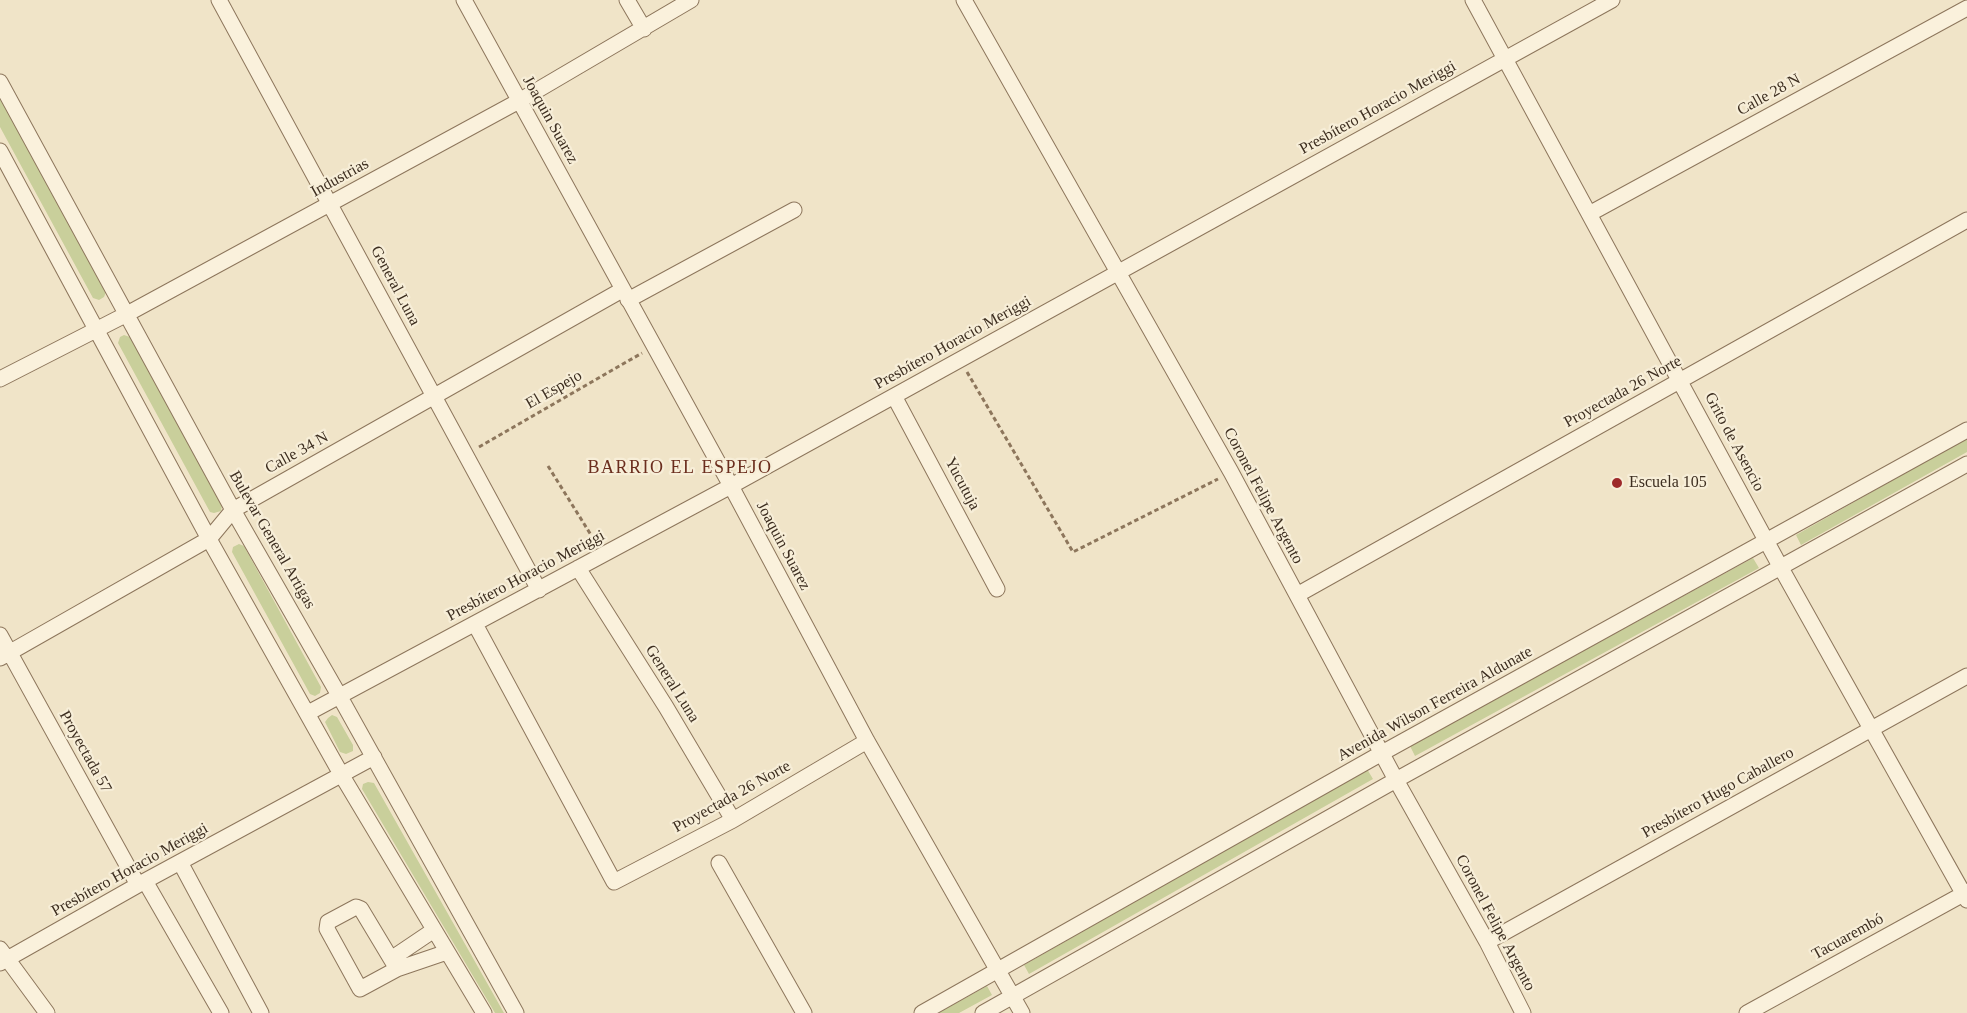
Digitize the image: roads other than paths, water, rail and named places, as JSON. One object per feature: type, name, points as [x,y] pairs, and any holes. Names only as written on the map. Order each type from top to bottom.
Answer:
[{"type":"street","name":"General Luna","points":[[219,0],[539,590]]},
{"type":"street","name":"Joaquin Suarez","points":[[464,0],[731,486],[867,741],[1022,1013]]},
{"type":"street","points":[[627,0],[644,29]]},
{"type":"street","name":"Industrias","points":[[0,379],[127,314],[519,101],[691,0]]},
{"type":"street","name":"Coronel Felipe Argento","points":[[964,0],[1231,472],[1396,780],[1487,942],[1523,1013]]},
{"type":"street","name":"Grito de Asencio","points":[[1473,0],[1781,568],[1966,895]]},
{"type":"street","name":"Presbítero Horacio Meriggi","points":[[308,713],[731,486],[1612,0]]},
{"type":"street","name":"Calle 28 N","points":[[1589,214],[1967,8]]},
{"type":"street","name":"Bulevar General Artigas","points":[[0,82],[233,510],[516,1013]]},
{"type":"street","points":[[0,151],[210,539],[341,774],[484,1013]]},
{"type":"street","name":"Calle 34 N","points":[[5,655],[210,539],[233,510],[434,396],[625,295],[794,210]]},
{"type":"street","name":"Proyectada 26 Norte","points":[[1297,595],[1967,220]]},
{"type":"street","name":"Yucutuja","points":[[894,396],[997,589]]},
{"type":"street","name":"Avenida Wilson Ferreira Aldunate","points":[[922,1013],[1382,753],[1967,430]]},
{"type":"street","points":[[983,1013],[1396,780],[1967,464]]},
{"type":"street","name":"General Luna","points":[[578,568],[666,707],[733,820]]},
{"type":"street","name":"Proyectada 26 Norte","points":[[475,624],[614,882],[733,820],[867,741]]},
{"type":"street","name":"Proyectada 57","points":[[0,635],[5,655],[221,1013]]},
{"type":"street","name":"Presbítero Hugo Caballero","points":[[1487,942],[1967,676]]},
{"type":"street","name":"Presbítero Horacio Meriggi","points":[[2,957],[374,757]]},
{"type":"street","points":[[180,862],[261,1013]]},
{"type":"street","points":[[719,863],[804,1013]]},
{"type":"street","name":"Tacuarembó","points":[[1747,1013],[1966,895]]},
{"type":"street","points":[[394,964],[361,909],[356,906],[328,922],[327,928],[358,988],[362,989],[394,964],[434,930]]},
{"type":"street","points":[[394,964],[447,951]]},
{"type":"street","points":[[2,957],[47,1013]]},
{"type":"place","name":"Escuela 105","points":[[1617,483]]},
{"type":"district","name":"BARRIO EL ESPEJO","points":[[680,468]]}]
